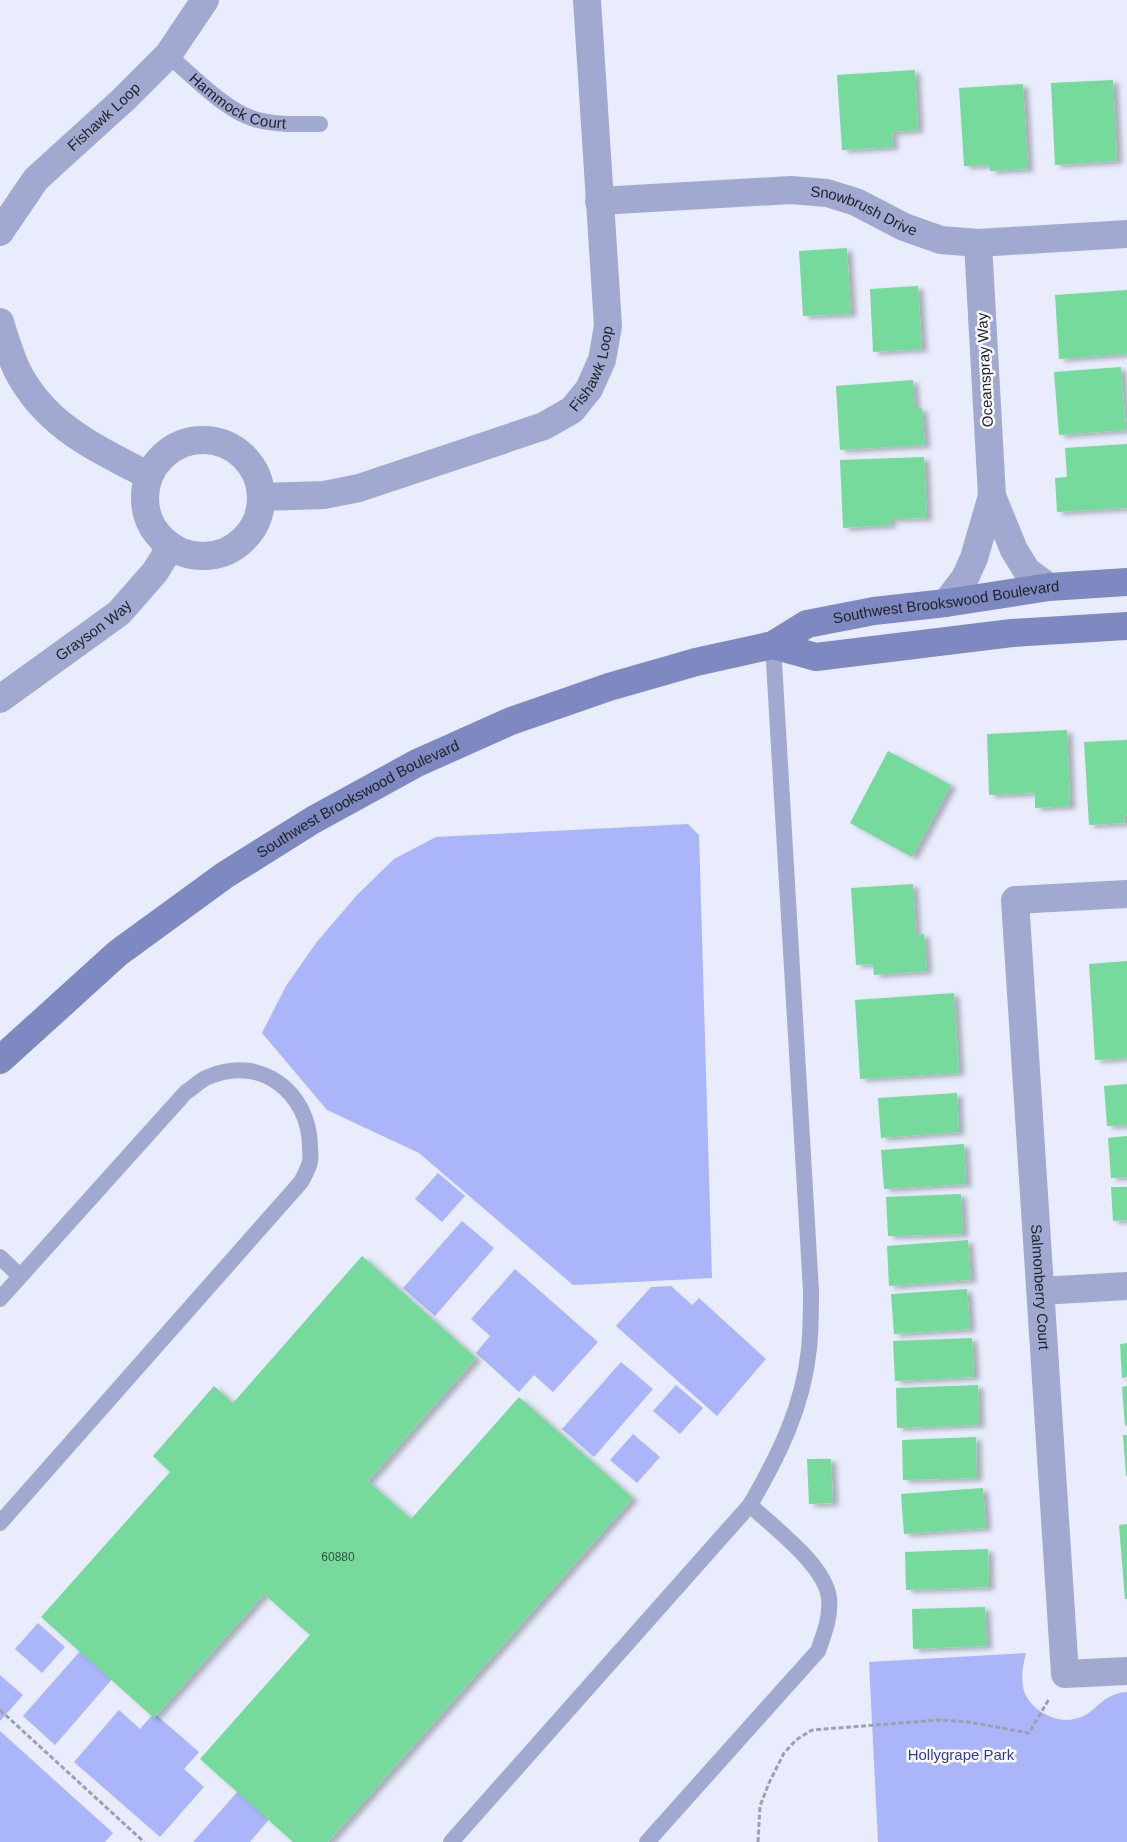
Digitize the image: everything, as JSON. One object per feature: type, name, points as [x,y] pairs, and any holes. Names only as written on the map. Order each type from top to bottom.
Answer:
[{"type":"main road","name":"Southwest Brookswood Boulevard","points":[[0,1060],[118,953],[225,875],[321,815],[417,763],[511,721],[609,687],[670,669],[774,645],[808,624],[874,611],[946,603],[1049,586],[1127,582]]},
{"type":"main road","name":"Southwest Brookswood Boulevard","points":[[774,645],[816,657],[1012,633],[1127,626]]},
{"type":"street","name":"Fishawk Loop","points":[[0,232],[36,179],[124,100],[168,55],[205,0]]},
{"type":"street","name":"Fishawk Loop","points":[[262,497],[324,495],[359,488],[544,426],[572,410],[589,389],[598,367],[608,326],[586,0]]},
{"type":"street","name":"Snowbrush Drive","points":[[599,201],[791,190],[827,193],[856,202],[904,227],[940,240],[978,243],[1127,234]]},
{"type":"street","name":"Oceanspray Way","points":[[946,603],[965,578],[974,558],[992,496],[978,243]]},
{"type":"street","points":[[0,322],[17,370],[42,408],[79,440],[149,476]]},
{"type":"street","points":[[194,440],[214,440],[232,448],[248,460],[258,477],[262,497],[258,516],[249,534],[235,547],[217,554],[198,556],[179,551],[163,540],[152,526],[147,510],[145,493],[149,476],[159,459],[175,447],[194,440]]},
{"type":"street","name":"Oceanspray Way","points":[[992,496],[1018,557],[1027,571],[1049,586]]},
{"type":"street","name":"Grayson Way","points":[[0,699],[119,613],[155,572],[171,546]]},
{"type":"street","name":"Salmonberry Court","points":[[1064,1674],[1015,900],[1127,894]]},
{"type":"street","points":[[1041,1291],[1127,1286]]},
{"type":"street","points":[[1064,1674],[1127,1671]]},
{"type":"lane","name":"Hammock Court","points":[[168,55],[228,105],[256,120],[286,124],[320,124]]},
{"type":"lane","points":[[451,1842],[750,1505],[779,1456],[797,1408],[809,1349],[811,1301],[774,645]]},
{"type":"lane","points":[[0,1299],[186,1092],[208,1077],[230,1072],[258,1072],[286,1086],[303,1108],[310,1133],[310,1161],[301,1182],[0,1523]]},
{"type":"lane","points":[[0,1257],[20,1276]]},
{"type":"lane","points":[[647,1842],[818,1651],[827,1626],[829,1598],[821,1576],[750,1505]]},
{"type":"path","points":[[758,1842],[760,1806],[769,1783],[784,1753],[796,1740],[812,1730],[939,1720],[969,1722],[1029,1733],[1064,1674]]},
{"type":"path","points":[[0,1710],[144,1842]]},
{"type":"green space","points":[[688,824],[699,835],[712,1278],[573,1285],[419,1153],[327,1110],[262,1033],[286,986],[316,943],[357,895],[394,859],[436,837]]},
{"type":"green space","points":[[438,1173],[465,1196],[442,1222],[415,1199]]},
{"type":"green space","points":[[462,1221],[494,1248],[435,1316],[403,1288]]},
{"type":"green space","points":[[515,1269],[598,1342],[553,1392],[534,1375],[519,1392],[476,1353],[490,1336],[471,1319]]},
{"type":"green space","points":[[671,1286],[692,1305],[699,1298],[766,1359],[717,1416],[616,1326],[651,1287]]},
{"type":"green space","points":[[621,1362],[653,1389],[594,1457],[562,1429]]},
{"type":"green space","points":[[676,1385],[703,1408],[680,1434],[653,1411]]},
{"type":"green space","points":[[633,1434],[660,1457],[637,1483],[610,1460]]},
{"type":"green space","points":[[38,1623],[65,1647],[42,1673],[15,1649]]},
{"type":"green space","points":[[82,1649],[114,1677],[55,1745],[23,1716]]},
{"type":"green space","name":"Hollygrape Park","points":[[1026,1653],[1022,1678],[1026,1695],[1036,1708],[1050,1717],[1066,1720],[1082,1717],[1110,1696],[1127,1692],[1127,1842],[878,1842],[869,1662]]},
{"type":"green space","points":[[0,1675],[23,1695],[0,1721]]},
{"type":"green space","points":[[119,1710],[140,1729],[154,1713],[199,1752],[184,1769],[204,1787],[160,1837],[74,1762]]},
{"type":"green space","points":[[0,1731],[113,1833],[105,1842],[0,1842]]},
{"type":"green space","points":[[239,1790],[271,1817],[250,1842],[193,1842]]},
{"type":"building","points":[[915,70],[918,130],[892,132],[893,147],[842,150],[837,75]]},
{"type":"building","points":[[1113,80],[1117,161],[1055,165],[1051,83]]},
{"type":"building","points":[[1023,84],[1028,169],[990,171],[989,165],[964,166],[959,88]]},
{"type":"building","points":[[847,248],[851,314],[803,316],[799,251]]},
{"type":"building","points":[[918,286],[922,349],[873,352],[870,289]]},
{"type":"building","points":[[1127,290],[1127,354],[1059,359],[1055,295]]},
{"type":"building","points":[[1121,367],[1126,430],[1059,435],[1054,372]]},
{"type":"building","points":[[913,380],[915,408],[922,408],[925,445],[840,450],[836,386]]},
{"type":"building","points":[[1127,444],[1127,508],[1057,512],[1055,478],[1067,477],[1065,448]]},
{"type":"building","points":[[924,457],[927,518],[890,519],[891,525],[843,528],[840,460]]},
{"type":"building","points":[[1067,730],[1070,806],[1035,808],[1035,793],[989,795],[987,734]]},
{"type":"building","points":[[1127,740],[1127,815],[1124,816],[1125,823],[1089,825],[1084,742]]},
{"type":"building","points":[[888,751],[951,785],[912,857],[850,823]]},
{"type":"building","points":[[913,884],[916,935],[924,934],[927,971],[874,975],[873,964],[856,965],[851,888]]},
{"type":"building","points":[[1127,961],[1127,1058],[1095,1060],[1089,964]]},
{"type":"building","points":[[954,993],[959,1073],[860,1079],[855,1000]]},
{"type":"building","points":[[1127,1084],[1127,1125],[1107,1126],[1104,1086]]},
{"type":"building","points":[[957,1093],[959,1132],[881,1138],[878,1098]]},
{"type":"building","points":[[1127,1136],[1127,1177],[1111,1178],[1108,1138]]},
{"type":"building","points":[[964,1144],[966,1184],[884,1189],[881,1150]]},
{"type":"building","points":[[1111,1187],[1127,1187],[1127,1220],[1113,1221]]},
{"type":"building","points":[[961,1194],[963,1234],[888,1236],[886,1197]]},
{"type":"building","points":[[968,1240],[971,1280],[889,1286],[887,1246]]},
{"type":"building","points":[[362,1256],[476,1358],[368,1481],[411,1519],[519,1397],[633,1498],[328,1842],[293,1842],[200,1759],[310,1635],[264,1594],[154,1718],[41,1617],[170,1472],[153,1456],[214,1386],[233,1403]]},
{"type":"building","points":[[967,1289],[970,1329],[894,1334],[891,1294]]},
{"type":"building","points":[[972,1338],[974,1377],[895,1381],[893,1341]]},
{"type":"building","points":[[1127,1343],[1127,1377],[1122,1378],[1120,1344]]},
{"type":"building","points":[[978,1385],[979,1425],[897,1428],[896,1388]]},
{"type":"building","points":[[1127,1386],[1127,1425],[1125,1426],[1122,1387]]},
{"type":"building","points":[[1123,1435],[1127,1435],[1127,1476],[1126,1476]]},
{"type":"building","points":[[976,1437],[977,1478],[903,1480],[902,1440]]},
{"type":"building","points":[[807,1459],[831,1459],[833,1503],[809,1504]]},
{"type":"building","points":[[983,1488],[986,1528],[904,1534],[901,1494]]},
{"type":"building","points":[[1127,1524],[1127,1599],[1125,1599],[1119,1525]]},
{"type":"building","points":[[988,1549],[989,1587],[906,1590],[905,1552]]},
{"type":"building","points":[[985,1607],[987,1646],[913,1649],[912,1609]]}]
